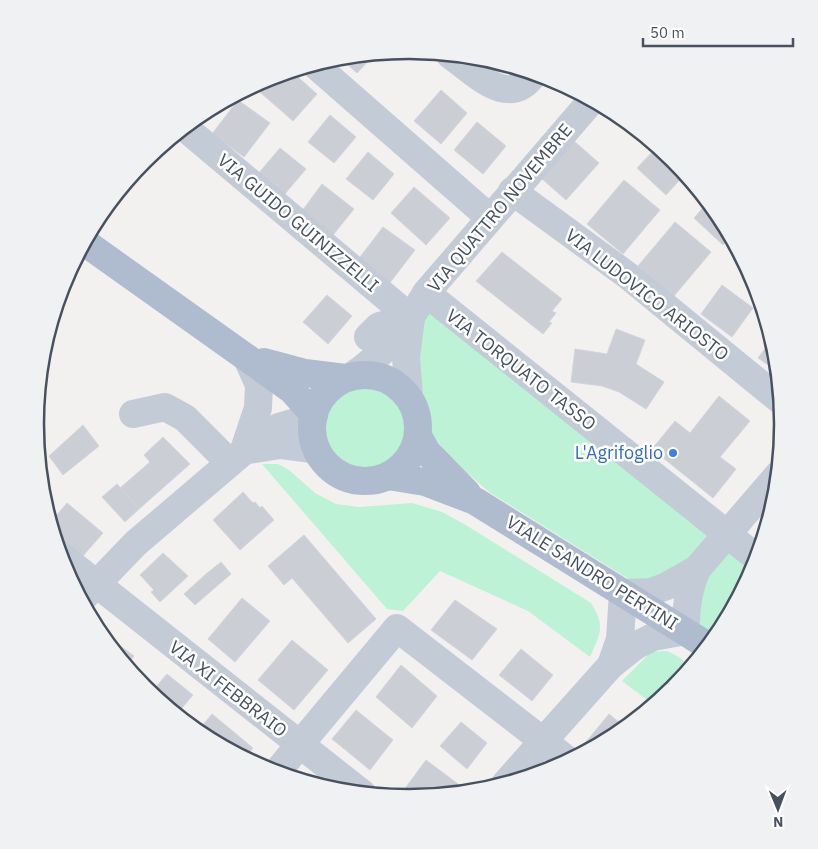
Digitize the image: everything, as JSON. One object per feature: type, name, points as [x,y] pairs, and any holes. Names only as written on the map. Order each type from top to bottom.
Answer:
[{"type":"main road","name":"VIALE SANDRO PERTINI","points":[[90,247],[292,390],[313,416]]},
{"type":"main road","name":"VIALE SANDRO PERTINI","points":[[247,358],[305,372],[349,377],[368,374],[384,378],[398,385],[409,397],[418,415],[418,436],[413,452],[402,466],[388,476],[375,480],[361,481],[347,478],[335,471],[317,450]]},
{"type":"main road","points":[[317,450],[312,434],[313,416],[320,399],[331,387],[349,377]]},
{"type":"main road","name":"VIALE SANDRO PERTINI","points":[[418,436],[427,452],[475,501]]},
{"type":"main road","name":"VIALE SANDRO PERTINI","points":[[388,476],[426,482],[475,501],[702,642]]},
{"type":"street","points":[[462,63],[496,88],[513,90],[527,84],[530,80]]},
{"type":"street","points":[[321,70],[490,218]]},
{"type":"street","name":"VIA QUATTRO NOVEMBRE","points":[[349,377],[386,349],[411,318],[426,293],[587,105]]},
{"type":"street","name":"VIA GUIDO GUINIZZELLI","points":[[190,133],[411,318]]},
{"type":"street","name":"VIA LUDOVICO ARIOSTO","points":[[512,191],[627,275],[772,394]]},
{"type":"street","name":"VIA TORQUATO TASSO","points":[[426,293],[751,552]]},
{"type":"street","points":[[368,337],[379,326],[411,318],[406,357],[409,397]]},
{"type":"street","points":[[237,456],[258,408],[259,385],[247,358]]},
{"type":"street","points":[[133,414],[165,407],[185,418],[237,456],[280,446],[317,450]]},
{"type":"street","points":[[88,592],[136,543],[264,434],[313,416]]},
{"type":"street","points":[[514,774],[611,665],[635,646],[653,637],[686,631],[685,611],[689,588],[697,569],[769,486]]},
{"type":"street","points":[[611,665],[620,639],[623,593],[651,592],[667,586],[697,569]]},
{"type":"street","name":"VIA XI FEBBRAIO","points":[[78,579],[88,592],[300,745],[352,785]]},
{"type":"street","points":[[282,766],[397,628],[562,756]]},
{"type":"green space","points":[[431,307],[716,533],[659,598],[489,492],[447,455],[427,427],[419,376],[420,321]]},
{"type":"green space","points":[[366,385],[383,388],[397,397],[406,411],[409,428],[406,445],[397,459],[383,468],[366,471],[349,468],[335,459],[326,445],[323,428],[326,411],[335,397],[349,388]]},
{"type":"green space","points":[[262,464],[278,464],[289,470],[315,493],[336,504],[359,507],[412,503],[442,512],[464,524],[591,603],[599,618],[600,630],[590,657],[528,611],[440,571],[403,611],[387,609]]},
{"type":"green space","points":[[729,543],[747,561],[737,586],[709,633],[673,607]]},
{"type":"green space","points":[[667,651],[686,663],[648,701],[622,681],[651,652]]},
{"type":"building","points":[[368,61],[357,73],[347,64]]},
{"type":"building","points":[[298,77],[317,94],[293,121],[259,91]]},
{"type":"building","points":[[441,90],[467,113],[441,144],[414,121]]},
{"type":"building","points":[[239,101],[270,123],[244,157],[212,134],[236,103]]},
{"type":"building","points":[[330,115],[356,137],[334,163],[308,142]]},
{"type":"building","points":[[477,122],[506,146],[483,174],[454,150]]},
{"type":"building","points":[[574,141],[599,163],[566,200],[541,178]]},
{"type":"building","points":[[280,148],[306,169],[284,195],[258,174]]},
{"type":"building","points":[[368,152],[394,174],[373,200],[346,179]]},
{"type":"building","points":[[652,152],[680,180],[666,195],[637,168]]},
{"type":"building","points":[[624,180],[660,210],[623,254],[587,224]]},
{"type":"building","points":[[322,184],[354,209],[333,235],[302,211]]},
{"type":"building","points":[[414,187],[450,218],[426,245],[391,213]]},
{"type":"building","points":[[703,208],[725,242],[723,245],[694,218]]},
{"type":"building","points":[[675,222],[711,252],[674,296],[638,266]]},
{"type":"building","points":[[383,227],[415,250],[389,284],[357,261]]},
{"type":"building","points":[[502,252],[562,299],[552,311],[556,313],[549,322],[552,323],[543,334],[476,281]]},
{"type":"building","points":[[722,285],[753,308],[732,337],[701,314]]},
{"type":"building","points":[[327,295],[352,316],[328,344],[303,322]]},
{"type":"building","points":[[616,329],[645,340],[636,364],[664,382],[646,409],[619,392],[602,386],[571,382],[575,349],[607,354]]},
{"type":"building","points":[[766,347],[769,366],[758,358]]},
{"type":"building","points":[[719,396],[750,421],[720,457],[736,469],[713,498],[652,449],[675,421],[690,433]]},
{"type":"building","points":[[83,425],[99,446],[63,475],[49,456]]},
{"type":"building","points":[[163,437],[190,464],[139,509],[120,488],[150,462],[144,455]]},
{"type":"building","points":[[117,484],[139,509],[125,522],[102,497]]},
{"type":"building","points":[[243,492],[253,503],[255,502],[260,508],[262,506],[274,520],[240,550],[213,520]]},
{"type":"building","points":[[67,503],[103,533],[82,557],[62,540],[55,517]]},
{"type":"building","points":[[304,535],[376,619],[348,643],[292,578],[284,585],[268,566]]},
{"type":"building","points":[[163,553],[188,576],[160,602],[151,592],[154,590],[140,575]]},
{"type":"building","points":[[221,562],[231,574],[217,586],[206,574]]},
{"type":"building","points":[[206,574],[217,586],[195,605],[184,594]]},
{"type":"building","points":[[242,598],[270,621],[235,662],[208,639]]},
{"type":"building","points":[[455,600],[497,629],[472,660],[431,630]]},
{"type":"building","points":[[292,640],[328,670],[294,710],[258,680]]},
{"type":"building","points":[[116,643],[134,656],[130,661]]},
{"type":"building","points":[[521,649],[553,675],[532,701],[499,675]]},
{"type":"building","points":[[401,665],[437,696],[412,728],[376,697]]},
{"type":"building","points":[[167,674],[193,695],[181,709],[156,687]]},
{"type":"building","points":[[356,710],[393,740],[370,770],[332,739]]},
{"type":"building","points":[[212,714],[253,748],[249,753],[202,725]]},
{"type":"building","points":[[609,714],[619,723],[592,741],[588,743],[586,742]]},
{"type":"building","points":[[461,722],[487,743],[467,769],[440,746]]},
{"type":"building","points":[[426,760],[458,784],[456,787],[404,790]]},
{"type":"place","name":"L'Agrifoglio","points":[[673,453]]}]
